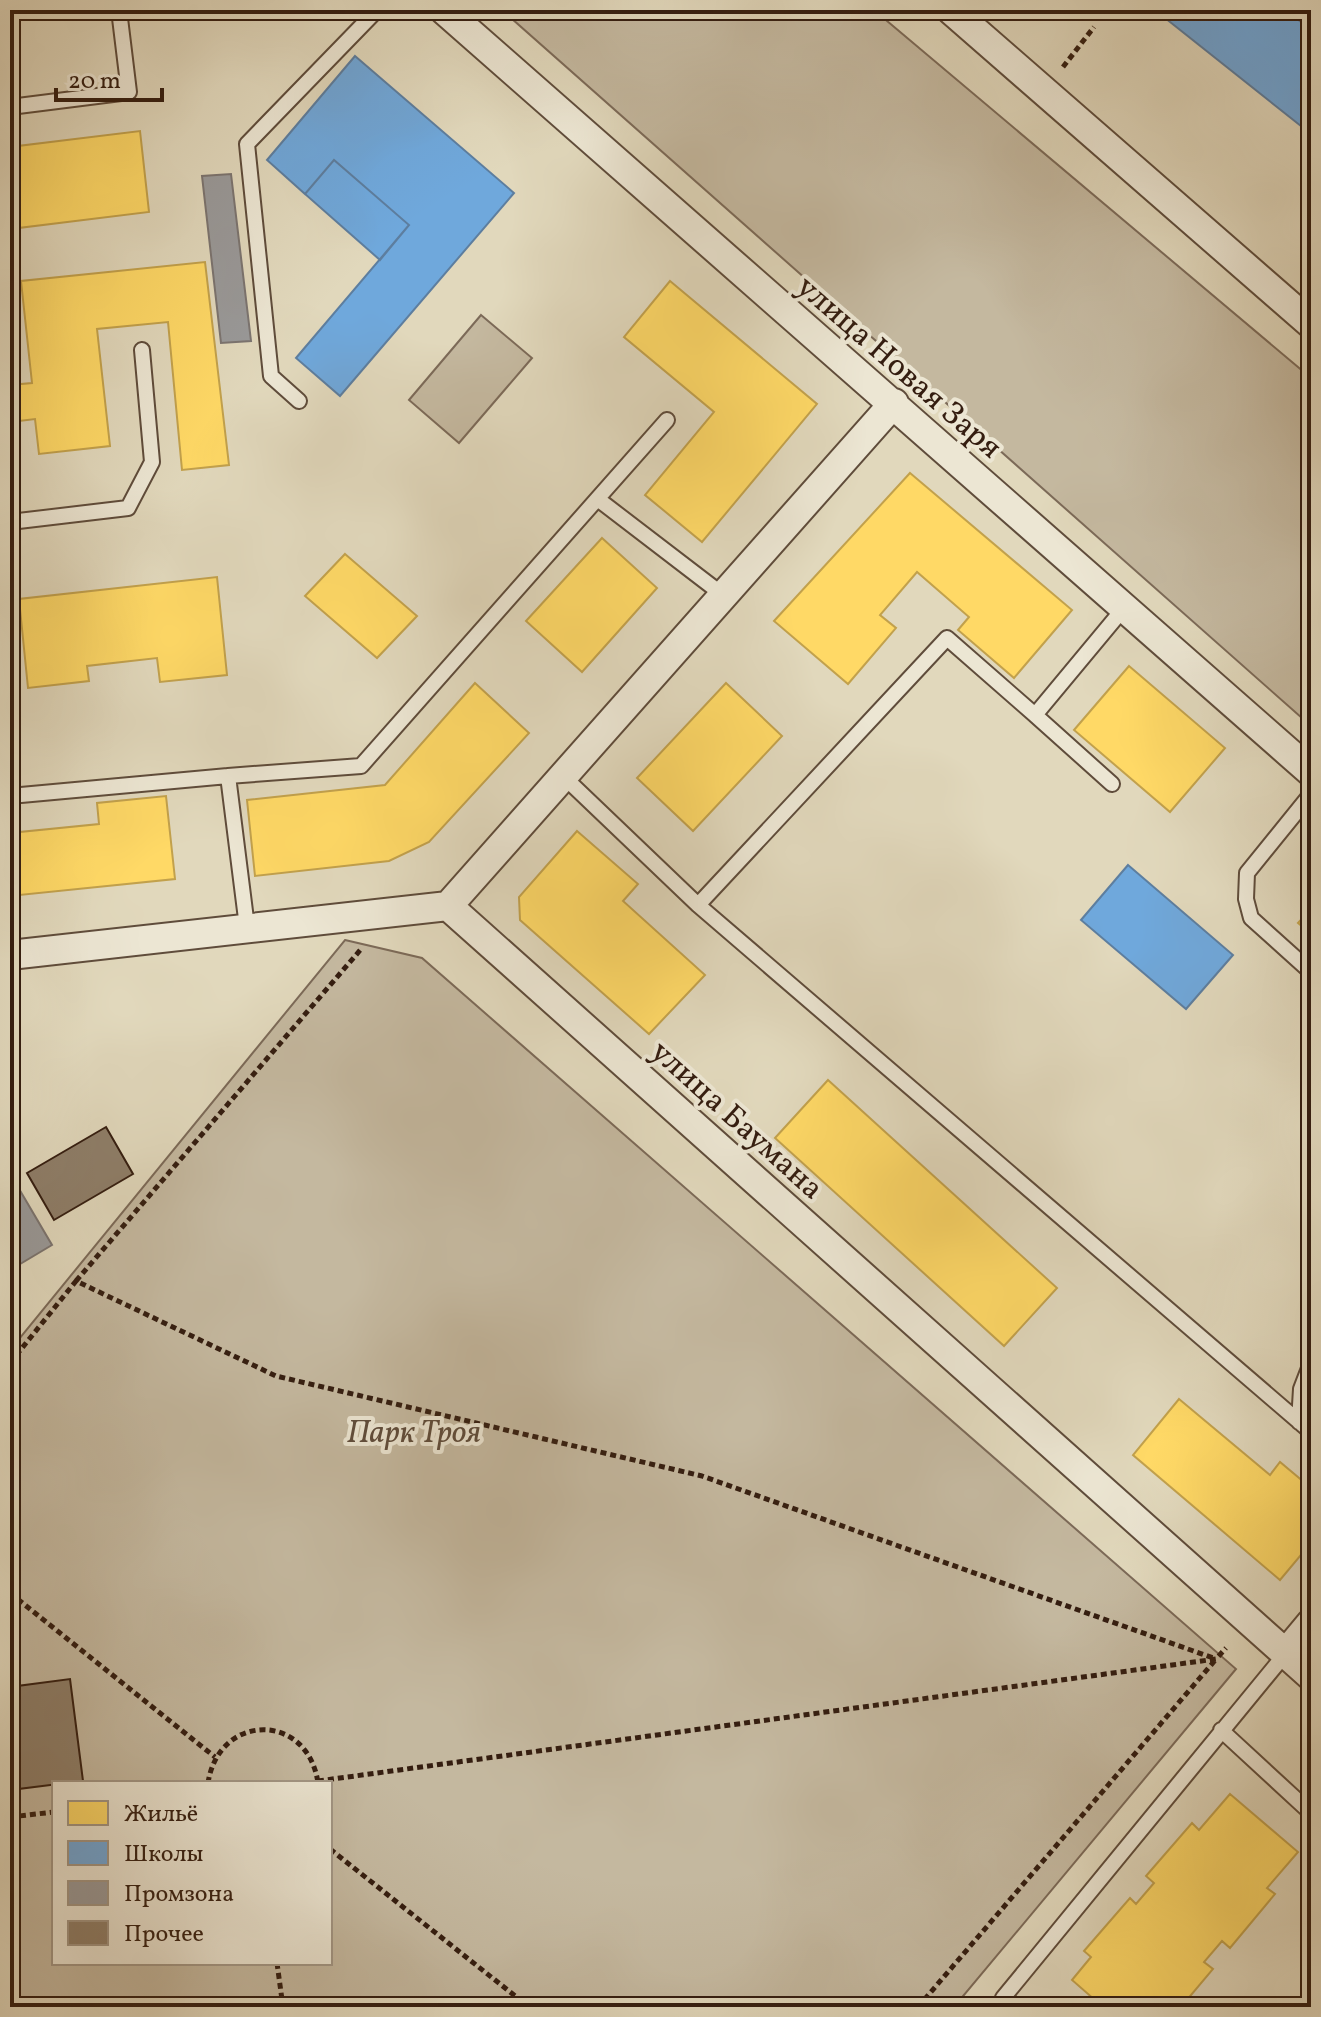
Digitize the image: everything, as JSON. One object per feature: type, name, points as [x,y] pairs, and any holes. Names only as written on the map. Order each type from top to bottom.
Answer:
[{"type":"street","name":"улица Новая Заря","points":[[444,10],[1311,772]]},
{"type":"street","points":[[951,10],[1311,324]]},
{"type":"street","points":[[10,955],[448,906],[894,403]]},
{"type":"street","name":"улица Баумана","points":[[448,906],[1311,1676]]},
{"type":"street","points":[[1286,1653],[1311,1623]]},
{"type":"lane","points":[[10,107],[129,92],[119,10]]},
{"type":"lane","points":[[299,401],[271,376],[247,144],[377,10]]},
{"type":"lane","points":[[10,522],[128,508],[152,462],[142,350]]},
{"type":"lane","points":[[10,796],[361,766],[667,420]]},
{"type":"lane","points":[[599,500],[723,595]]},
{"type":"lane","points":[[1035,715],[1124,608]]},
{"type":"lane","points":[[698,905],[947,638],[1112,784]]},
{"type":"lane","points":[[228,776],[247,927]]},
{"type":"lane","points":[[563,776],[698,905],[1311,1432]]},
{"type":"lane","points":[[1311,794],[1247,873],[1246,899],[1251,918],[1311,972]]},
{"type":"lane","points":[[1299,1422],[1301,1389],[1311,1363]]},
{"type":"lane","points":[[1003,1998],[1286,1653]]},
{"type":"lane","points":[[1221,1730],[1311,1813]]},
{"type":"path","points":[[10,1363],[76,1281],[369,939]]},
{"type":"path","points":[[76,1281],[276,1376],[702,1476],[1216,1659]]},
{"type":"path","points":[[10,1593],[215,1757]]},
{"type":"path","points":[[918,2007],[1226,1648]]},
{"type":"path","points":[[325,1781],[1216,1659]]},
{"type":"path","points":[[209,1781],[215,1757],[226,1743],[258,1729],[292,1737],[306,1749],[318,1781]]},
{"type":"path","points":[[10,1817],[52,1812]]},
{"type":"path","points":[[332,1851],[529,2007]]},
{"type":"path","points":[[277,1965],[283,2007]]},
{"type":"green space","points":[[502,10],[874,10],[1311,378],[1311,726]]},
{"type":"green space","points":[[481,315],[532,358],[459,443],[409,400]]},
{"type":"green space","name":"Парк Троя","points":[[345,940],[422,958],[1236,1669],[954,2007],[10,2007],[10,1350]]},
{"type":"building: Жильё","points":[[140,131],[149,212],[10,229],[10,147]]},
{"type":"building: Жильё","points":[[205,262],[229,465],[182,470],[168,322],[97,329],[110,446],[39,454],[35,419],[10,422],[10,385],[32,383],[21,281]]},
{"type":"building: Жильё","points":[[670,281],[817,404],[702,542],[645,495],[714,412],[624,337]]},
{"type":"building: Жильё","points":[[910,473],[1072,610],[1014,678],[958,630],[969,617],[917,572],[880,615],[896,628],[848,684],[774,621]]},
{"type":"building: Жильё","points":[[602,538],[657,588],[582,672],[526,621]]},
{"type":"building: Жильё","points":[[345,554],[417,616],[377,658],[305,596]]},
{"type":"building: Жильё","points":[[217,577],[227,675],[160,682],[157,658],[87,666],[89,681],[28,688],[19,599]]},
{"type":"building: Жильё","points":[[1129,666],[1225,748],[1170,812],[1074,730]]},
{"type":"building: Жильё","points":[[475,683],[529,733],[429,842],[389,861],[255,876],[247,800],[385,785]]},
{"type":"building: Жильё","points":[[726,683],[782,736],[693,831],[637,778]]},
{"type":"building: Жильё","points":[[166,796],[175,879],[10,896],[10,833],[99,824],[97,803]]},
{"type":"building: Жильё","points":[[577,831],[638,884],[623,901],[705,975],[649,1034],[520,920],[519,897]]},
{"type":"building: Жильё","points":[[1311,909],[1311,934],[1298,923]]},
{"type":"building: Жильё","points":[[828,1080],[1057,1288],[1004,1346],[775,1138]]},
{"type":"building: Жильё","points":[[1179,1399],[1270,1475],[1280,1462],[1311,1488],[1311,1543],[1280,1580],[1133,1455]]},
{"type":"building: Жильё","points":[[1230,1794],[1298,1852],[1267,1888],[1275,1894],[1230,1948],[1222,1941],[1204,1962],[1213,1969],[1181,2007],[1103,2007],[1072,1980],[1091,1957],[1084,1951],[1130,1898],[1136,1904],[1154,1883],[1146,1876],[1192,1823],[1199,1830]]},
{"type":"building: Школы","points":[[1155,10],[1286,10],[1311,30],[1311,134]]},
{"type":"building: Школы","points":[[355,56],[514,193],[340,396],[296,358],[409,225],[334,160],[305,194],[267,160]]},
{"type":"building: Школы","points":[[334,160],[409,225],[380,260],[305,194]]},
{"type":"building: Школы","points":[[1128,865],[1233,955],[1186,1009],[1081,920]]},
{"type":"building: Промзона","points":[[231,174],[251,341],[221,343],[202,176]]},
{"type":"building: Промзона","points":[[15,1182],[52,1245],[10,1270],[10,1185]]},
{"type":"building: Прочее","points":[[106,1127],[133,1174],[54,1220],[27,1173]]},
{"type":"building: Прочее","points":[[70,1679],[83,1781],[52,1781],[52,1785],[10,1790],[10,1687]]}]
